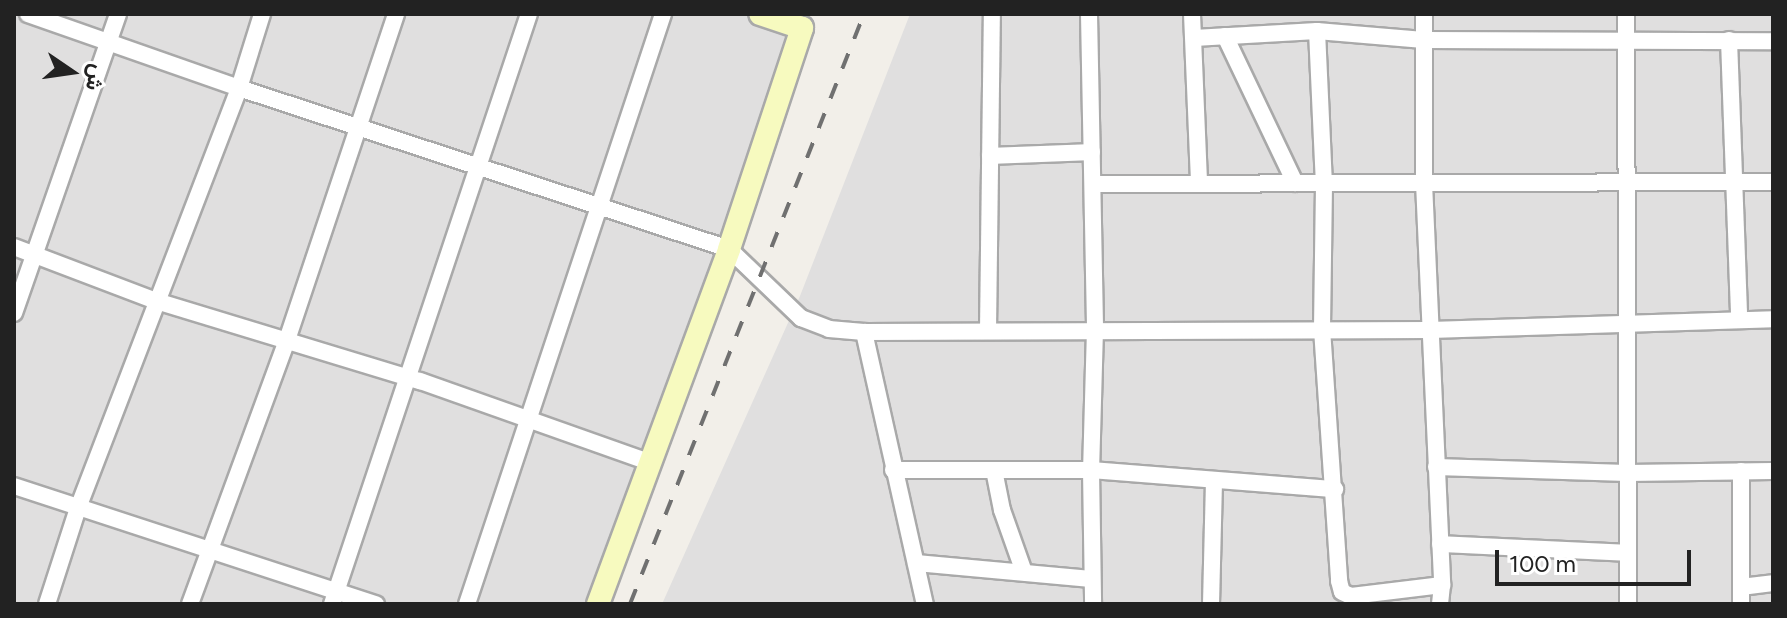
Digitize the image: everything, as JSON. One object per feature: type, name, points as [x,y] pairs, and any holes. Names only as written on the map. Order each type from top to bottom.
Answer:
[{"type":"main road","points":[[598,604],[729,249],[804,21],[760,14]]},
{"type":"street","points":[[28,14],[239,88],[600,204],[729,249],[801,318],[829,329],[864,332],[1430,330],[1773,319]]},
{"type":"street","points":[[14,313],[118,14]]},
{"type":"street","points":[[47,604],[78,508],[239,88],[262,14]]},
{"type":"street","points":[[190,604],[286,343],[361,127],[396,14]]},
{"type":"street","points":[[334,597],[529,14]]},
{"type":"street","points":[[467,604],[663,14]]},
{"type":"street","points":[[988,331],[992,14]]},
{"type":"street","points":[[1089,14],[1095,329],[1091,470],[1093,604]]},
{"type":"street","points":[[1192,14],[1199,184]]},
{"type":"street","points":[[1424,14],[1424,183],[1442,585],[1440,604]]},
{"type":"street","points":[[1626,14],[1628,604]]},
{"type":"street","points":[[1194,38],[1317,31],[1424,40],[1773,41]]},
{"type":"street","points":[[1317,31],[1324,185],[1322,329],[1342,592],[1364,595],[1442,585]]},
{"type":"street","points":[[1225,36],[1295,183]]},
{"type":"street","points":[[1729,40],[1739,319]]},
{"type":"street","points":[[990,156],[1092,152]]},
{"type":"street","points":[[1094,184],[1324,185],[1627,180],[1773,182]]},
{"type":"street","points":[[14,247],[156,301],[408,378],[649,462]]},
{"type":"street","points":[[864,332],[925,604]]},
{"type":"street","points":[[1436,467],[1627,473],[1773,471]]},
{"type":"street","points":[[893,470],[1091,470],[1335,489]]},
{"type":"street","points":[[994,470],[1002,510],[1024,572]]},
{"type":"street","points":[[1741,471],[1741,604]]},
{"type":"street","points":[[1211,604],[1214,480]]},
{"type":"street","points":[[14,486],[209,548],[334,597],[376,604]]},
{"type":"street","points":[[1440,544],[1628,553]]},
{"type":"street","points":[[916,563],[1091,579]]},
{"type":"street","points":[[1741,587],[1773,583]]},
{"type":"shaded area","points":[[14,14],[806,14],[591,604],[14,604]]},
{"type":"shaded area","points":[[910,14],[1773,14],[1773,604],[662,604],[800,296]]},
{"type":"railway","points":[[630,604],[864,14]]}]
